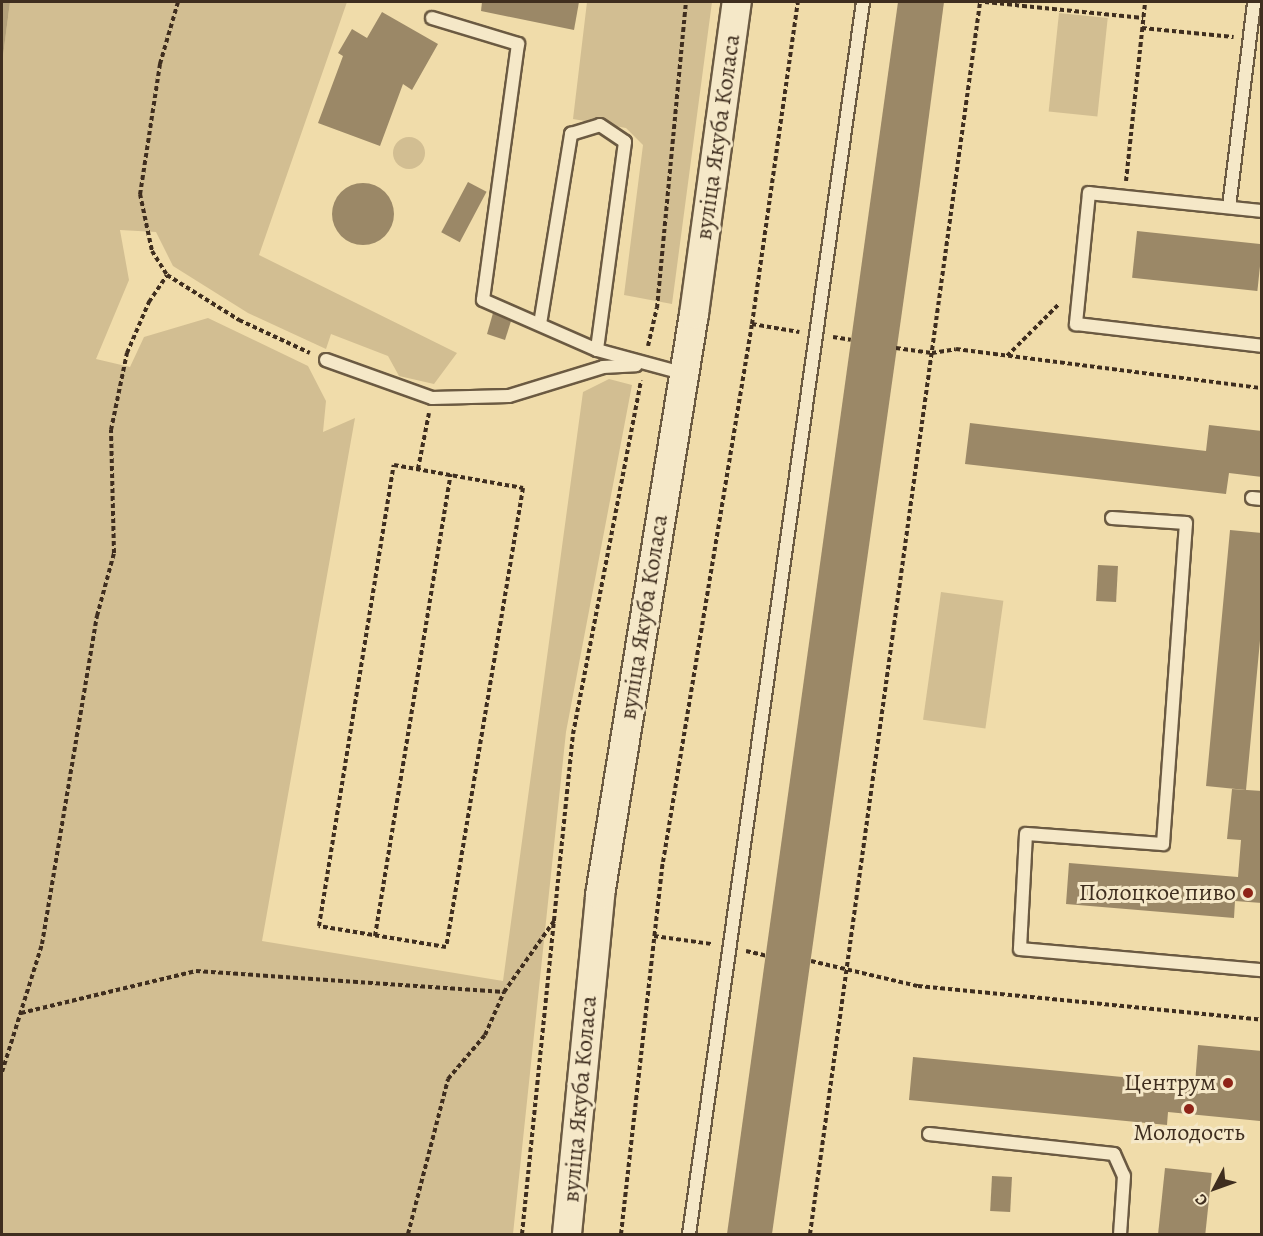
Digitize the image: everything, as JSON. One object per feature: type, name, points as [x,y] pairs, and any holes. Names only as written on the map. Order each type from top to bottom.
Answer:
[{"type":"street","name":"вуліца Якуба Коласа","points":[[567,1234],[600,895],[682,373],[737,2]]},
{"type":"lane","points":[[689,1234],[819,335],[863,2]]},
{"type":"lane","points":[[1229,207],[1254,2]]},
{"type":"lane","points":[[432,18],[518,44],[483,300],[597,350],[643,365],[682,373]]},
{"type":"lane","points":[[540,324],[571,134],[600,125],[625,142],[597,350]]},
{"type":"lane","points":[[1262,211],[1089,193],[1076,324],[1262,346]]},
{"type":"lane","points":[[326,360],[432,398],[509,396],[603,367],[643,365]]},
{"type":"lane","points":[[1112,518],[1186,524],[1163,844],[1026,834],[1020,949],[1262,970]]},
{"type":"lane","points":[[928,1134],[1114,1154],[1124,1176],[1120,1234]]},
{"type":"path","points":[[178,2],[160,64],[140,194],[152,251],[167,275],[239,320],[326,360]]},
{"type":"path","points":[[522,1234],[573,734],[643,365],[657,308],[686,2]]},
{"type":"path","points":[[621,1234],[654,936],[752,324],[798,2]]},
{"type":"path","points":[[810,1234],[983,2],[1143,18]]},
{"type":"path","points":[[1125,196],[1145,2]]},
{"type":"path","points":[[1142,28],[1249,39]]},
{"type":"path","points":[[2,1072],[42,944],[97,616],[114,552],[114,419],[127,353],[149,302],[167,275]]},
{"type":"path","points":[[1006,357],[1080,283]]},
{"type":"path","points":[[752,324],[819,335]]},
{"type":"path","points":[[896,348],[932,353],[956,349],[1262,388]]},
{"type":"path","points":[[418,469],[432,398]]},
{"type":"path","points":[[394,465],[451,474],[523,488],[446,947],[319,926],[394,465]]},
{"type":"path","points":[[375,936],[451,474]]},
{"type":"path","points":[[408,1234],[448,1079],[485,1035],[504,992],[554,920]]},
{"type":"path","points":[[654,936],[720,945]]},
{"type":"path","points":[[811,961],[918,986],[1262,1020]]},
{"type":"path","points":[[21,1013],[196,971],[504,992]]},
{"type":"shaded area","points":[[2,2],[10,2],[2,64]]},
{"type":"shaded area","points":[[10,2],[347,2],[259,255],[457,353],[434,384],[399,376],[388,356],[331,334],[326,349],[248,313],[173,266],[156,232],[120,230],[129,280],[96,359],[130,367],[144,337],[208,318],[308,366],[326,401],[323,432],[355,418],[262,941],[503,981],[583,392],[609,379],[632,385],[566,732],[513,1234],[2,1234],[2,64]]},
{"type":"shaded area","points":[[587,2],[712,2],[672,304],[624,295],[643,145],[626,128],[573,119]]},
{"type":"shaded area","points":[[1059,13],[1108,18],[1097,117],[1049,111]]},
{"type":"shaded area","points":[[409,137],[420,142],[425,153],[420,164],[409,169],[398,164],[393,153],[398,142]]},
{"type":"shaded area","points":[[941,592],[1003,601],[985,729],[923,720]]},
{"type":"building","points":[[482,2],[579,2],[574,30],[481,11]]},
{"type":"building","points":[[898,2],[944,2],[919,191],[772,1234],[727,1234]]},
{"type":"building","points":[[382,12],[438,44],[412,90],[403,84],[380,146],[318,123],[343,56],[338,53],[352,29],[367,38]]},
{"type":"building","points":[[468,182],[487,192],[460,242],[441,232]]},
{"type":"building","points":[[357,183],[369,183],[385,192],[392,202],[394,214],[392,226],[385,236],[369,245],[357,245],[346,240],[337,231],[332,220],[332,208],[337,197],[346,188]]},
{"type":"building","points":[[1137,231],[1262,244],[1257,291],[1132,278]]},
{"type":"building","points":[[493,313],[511,321],[505,340],[487,334]]},
{"type":"building","points":[[970,423],[1206,451],[1209,425],[1262,431],[1262,477],[1229,473],[1226,494],[965,464]]},
{"type":"building","points":[[1230,530],[1262,533],[1262,619],[1246,790],[1206,786]]},
{"type":"building","points":[[1098,565],[1118,566],[1116,602],[1096,601]]},
{"type":"building","points":[[1232,789],[1262,791],[1262,903],[1235,901],[1234,918],[1066,904],[1069,863],[1238,877],[1241,840],[1227,839]]},
{"type":"building","points":[[1198,1045],[1262,1051],[1260,1121],[1168,1112],[1167,1125],[909,1100],[913,1057],[1195,1084]]},
{"type":"building","points":[[1165,1168],[1212,1173],[1205,1234],[1158,1234]]},
{"type":"building","points":[[992,1176],[1012,1177],[1010,1212],[990,1211]]},
{"type":"place","name":"Полоцкое пиво","points":[[1248,893]]},
{"type":"place","name":"Центрум","points":[[1228,1083]]},
{"type":"place","name":"Молодость","points":[[1189,1109]]}]
